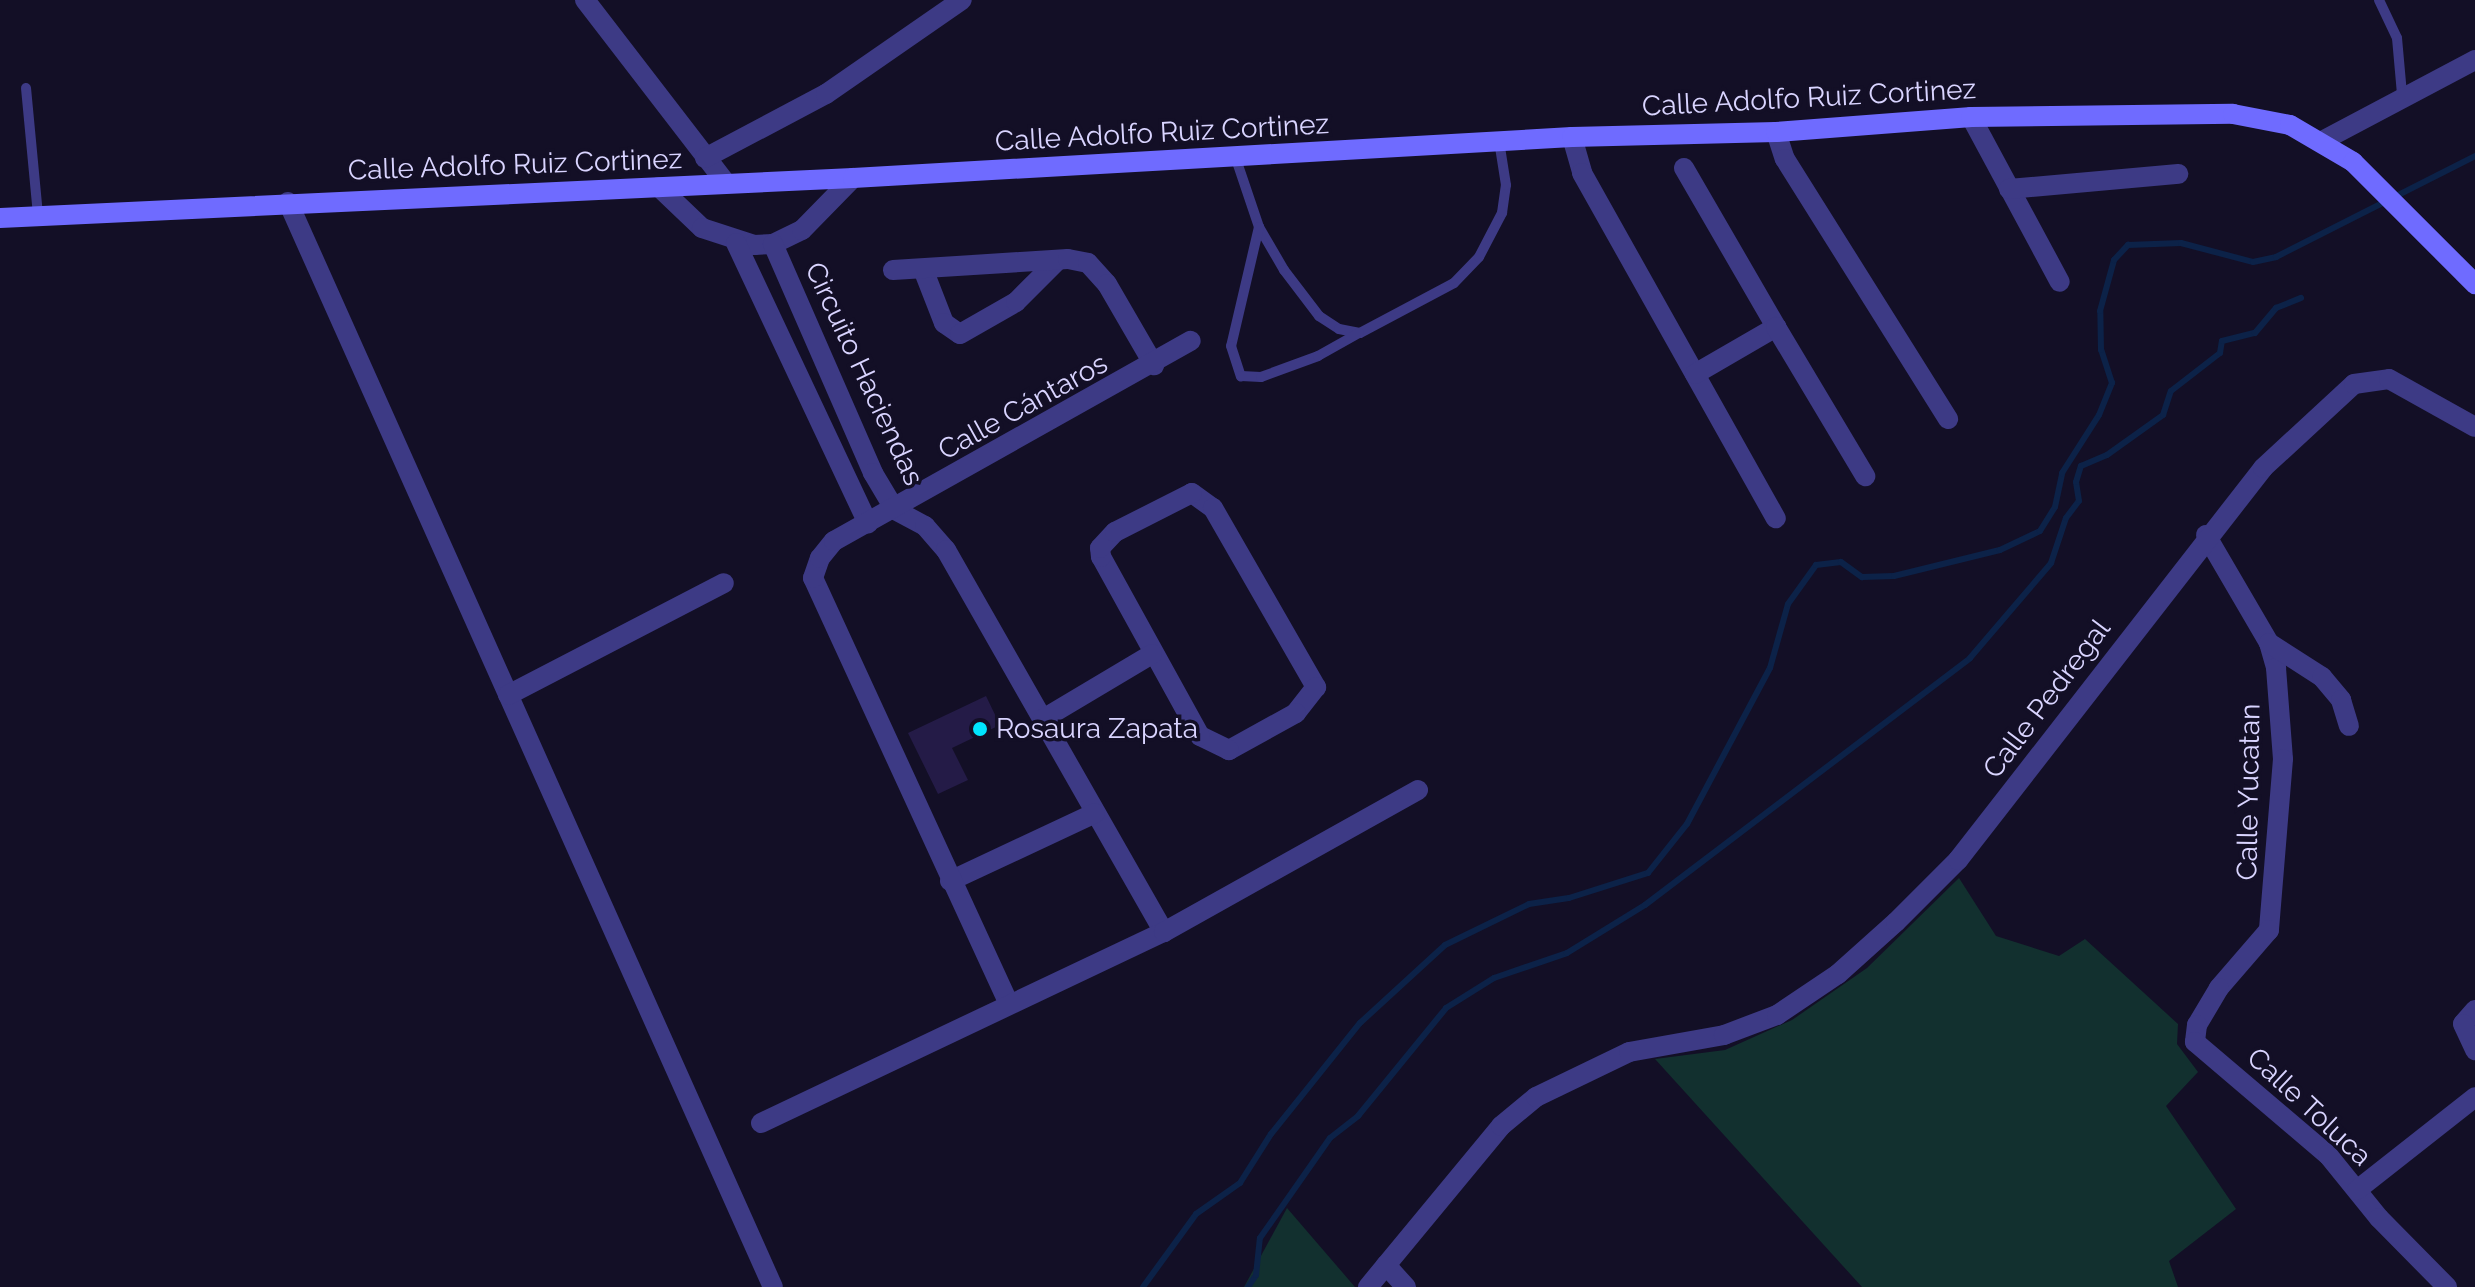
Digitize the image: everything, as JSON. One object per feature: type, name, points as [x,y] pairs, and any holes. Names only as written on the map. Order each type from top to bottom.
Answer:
[{"type":"main road","name":"Calle Adolfo Ruiz Cortinez","points":[[0,218],[288,202],[853,178],[1572,137],[1776,132],[1971,117],[2233,114],[2290,125],[2322,141],[2353,162],[2475,284]]},
{"type":"street","points":[[585,0],[726,183]]},
{"type":"street","points":[[705,158],[826,94],[962,0]]},
{"type":"street","points":[[2322,141],[2402,94],[2475,60]]},
{"type":"street","points":[[1971,117],[2060,282]]},
{"type":"street","points":[[1776,132],[1785,159],[1948,419]]},
{"type":"street","points":[[1572,137],[1582,173],[1776,518]]},
{"type":"street","points":[[1684,168],[1865,476]]},
{"type":"street","points":[[2009,189],[2178,174]]},
{"type":"street","points":[[659,187],[702,228],[736,243],[773,244],[816,218],[853,178]]},
{"type":"street","points":[[288,202],[773,1287]]},
{"type":"street","points":[[736,243],[868,523]]},
{"type":"street","name":"Circuito Haciendas","points":[[773,244],[859,443],[895,510],[925,526],[946,550],[1164,932]]},
{"type":"street","points":[[923,269],[944,323],[960,334],[1016,302],[1058,260]]},
{"type":"street","points":[[893,270],[1058,260],[1088,263],[1107,284],[1154,365]]},
{"type":"street","points":[[1695,374],[1776,327]]},
{"type":"street","name":"Calle Cántaros","points":[[950,881],[813,578],[820,558],[834,541],[1154,365],[1191,341]]},
{"type":"street","name":"Calle Pedregal","points":[[1368,1287],[1501,1126],[1568,1078],[1629,1052],[1724,1035],[1777,1015],[1838,974],[1885,933],[1958,860],[2206,535],[2263,468],[2365,379],[2389,379],[2475,427]]},
{"type":"street","points":[[1192,493],[1213,508],[1316,687],[1296,713],[1229,750],[1218,749],[1200,736],[1152,654],[1100,548],[1115,532],[1192,493]]},
{"type":"street","name":"Calle Yucatan","points":[[2195,1042],[2197,1025],[2219,988],[2263,942],[2274,914],[2283,759],[2276,668],[2269,643],[2206,535]]},
{"type":"street","points":[[508,695],[724,583]]},
{"type":"street","points":[[2269,643],[2322,677],[2341,700],[2349,726]]},
{"type":"street","points":[[1043,719],[1152,654]]},
{"type":"street","points":[[761,1123],[1164,932],[1418,790]]},
{"type":"street","points":[[1009,1004],[950,881],[1095,813]]},
{"type":"street","points":[[2475,1010],[2463,1024],[2475,1050]]},
{"type":"street","name":"Calle Toluca","points":[[2195,1042],[2328,1155],[2447,1287]]},
{"type":"street","points":[[2357,1190],[2475,1097]]},
{"type":"street","points":[[1386,1265],[1406,1287]]},
{"type":"lane","points":[[2379,0],[2397,38],[2402,94]]},
{"type":"lane","points":[[26,88],[38,216]]},
{"type":"lane","points":[[1259,227],[1231,346],[1241,376],[1261,377],[1318,356],[1454,283],[1479,257],[1502,213],[1506,185],[1499,141]]},
{"type":"lane","points":[[1235,156],[1259,227],[1319,316],[1339,329],[1360,333]]},
{"type":"green space","points":[[1959,878],[1996,936],[2059,956],[2085,939],[2178,1024],[2177,1044],[2198,1072],[2166,1106],[2236,1209],[2169,1261],[2178,1287],[1862,1287],[1655,1059],[1725,1050],[1792,1020],[1867,968]]},
{"type":"green space","points":[[1287,1208],[1355,1287],[1244,1287]]},
{"type":"building","points":[[986,696],[1000,725],[952,748],[968,780],[938,794],[908,733]]},
{"type":"waterway","points":[[1143,1287],[1196,1214],[1240,1183],[1271,1134],[1360,1023],[1445,945],[1529,904],[1569,898],[1648,873],[1687,824],[1770,668],[1788,604],[1816,565],[1841,562],[1862,577],[1894,576],[2000,550],[2040,531],[2055,507],[2062,473],[2099,415],[2112,383],[2101,350],[2100,311],[2114,260],[2128,245],[2181,243],[2253,262],[2276,257],[2475,156]]},
{"type":"waterway","points":[[1248,1287],[1256,1275],[1260,1238],[1330,1138],[1358,1116],[1446,1008],[1494,978],[1567,953],[1645,905],[1970,658],[2051,563],[2066,518],[2079,501],[2076,482],[2081,466],[2107,455],[2163,415],[2171,391],[2220,353],[2222,341],[2255,333],[2276,308],[2301,298]]},
{"type":"place","name":"Rosaura Zapata","points":[[980,729]]}]
